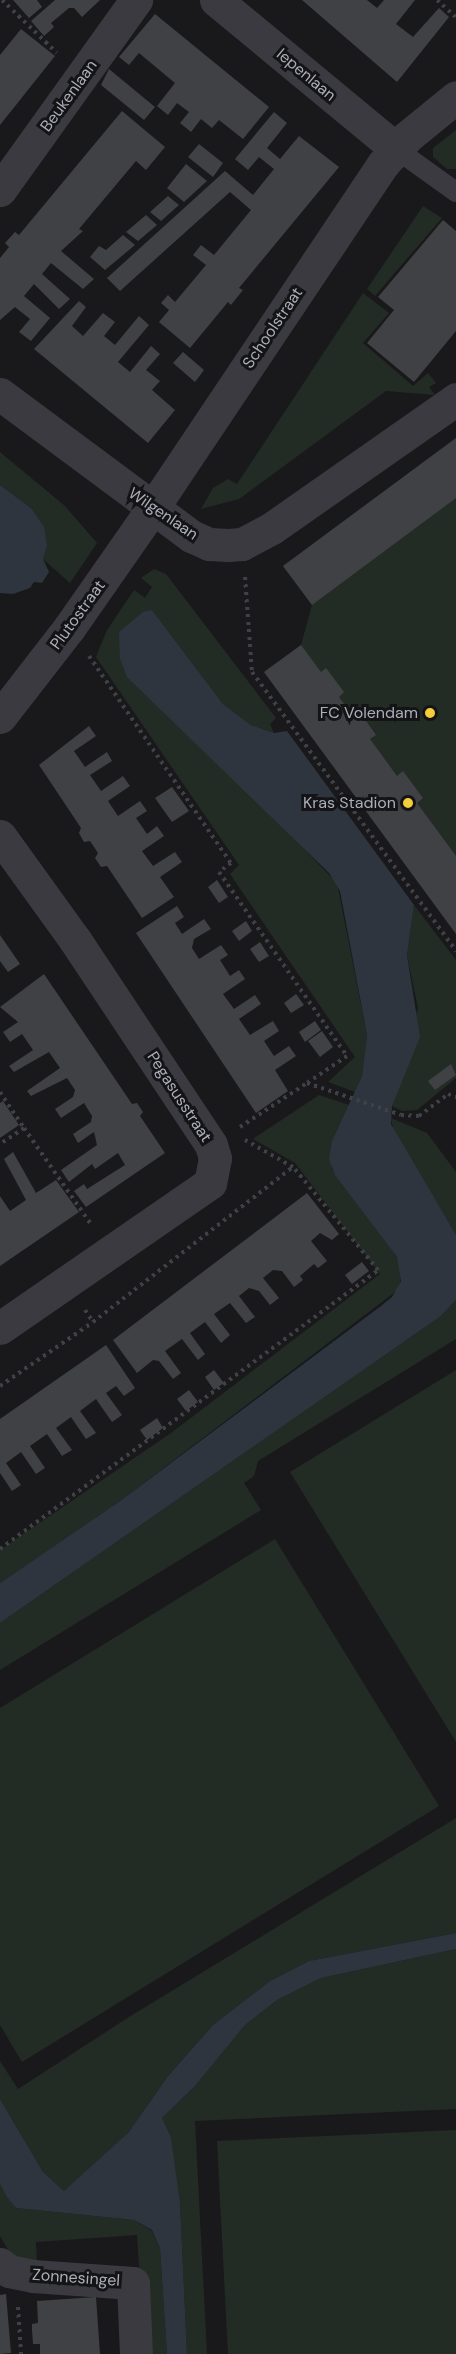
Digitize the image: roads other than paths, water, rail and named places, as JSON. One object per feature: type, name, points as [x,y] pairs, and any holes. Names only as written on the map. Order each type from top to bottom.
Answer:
[{"type":"street","name":"Beukenlaan","points":[[0,190],[136,0]]},
{"type":"street","name":"Iepenlaan","points":[[216,0],[396,149]]},
{"type":"street","name":"Schoolstraat","points":[[152,509],[396,149],[456,96]]},
{"type":"street","name":"Wilgenlaan","points":[[0,394],[152,509],[209,544],[242,544],[272,528],[456,399]]},
{"type":"street","name":"Plutostraat","points":[[0,717],[69,628],[152,509]]},
{"type":"street","name":"Pegasusstraat","points":[[0,836],[221,1139],[210,1183],[0,1328]]},
{"type":"street","name":"Zonnesingel","points":[[10,2269],[133,2283],[136,2354]]},
{"type":"lane","points":[[396,149],[456,192]]},
{"type":"place","name":"FC Volendam","points":[[430,713]]},
{"type":"place","name":"Kras Stadion","points":[[408,803]]}]
